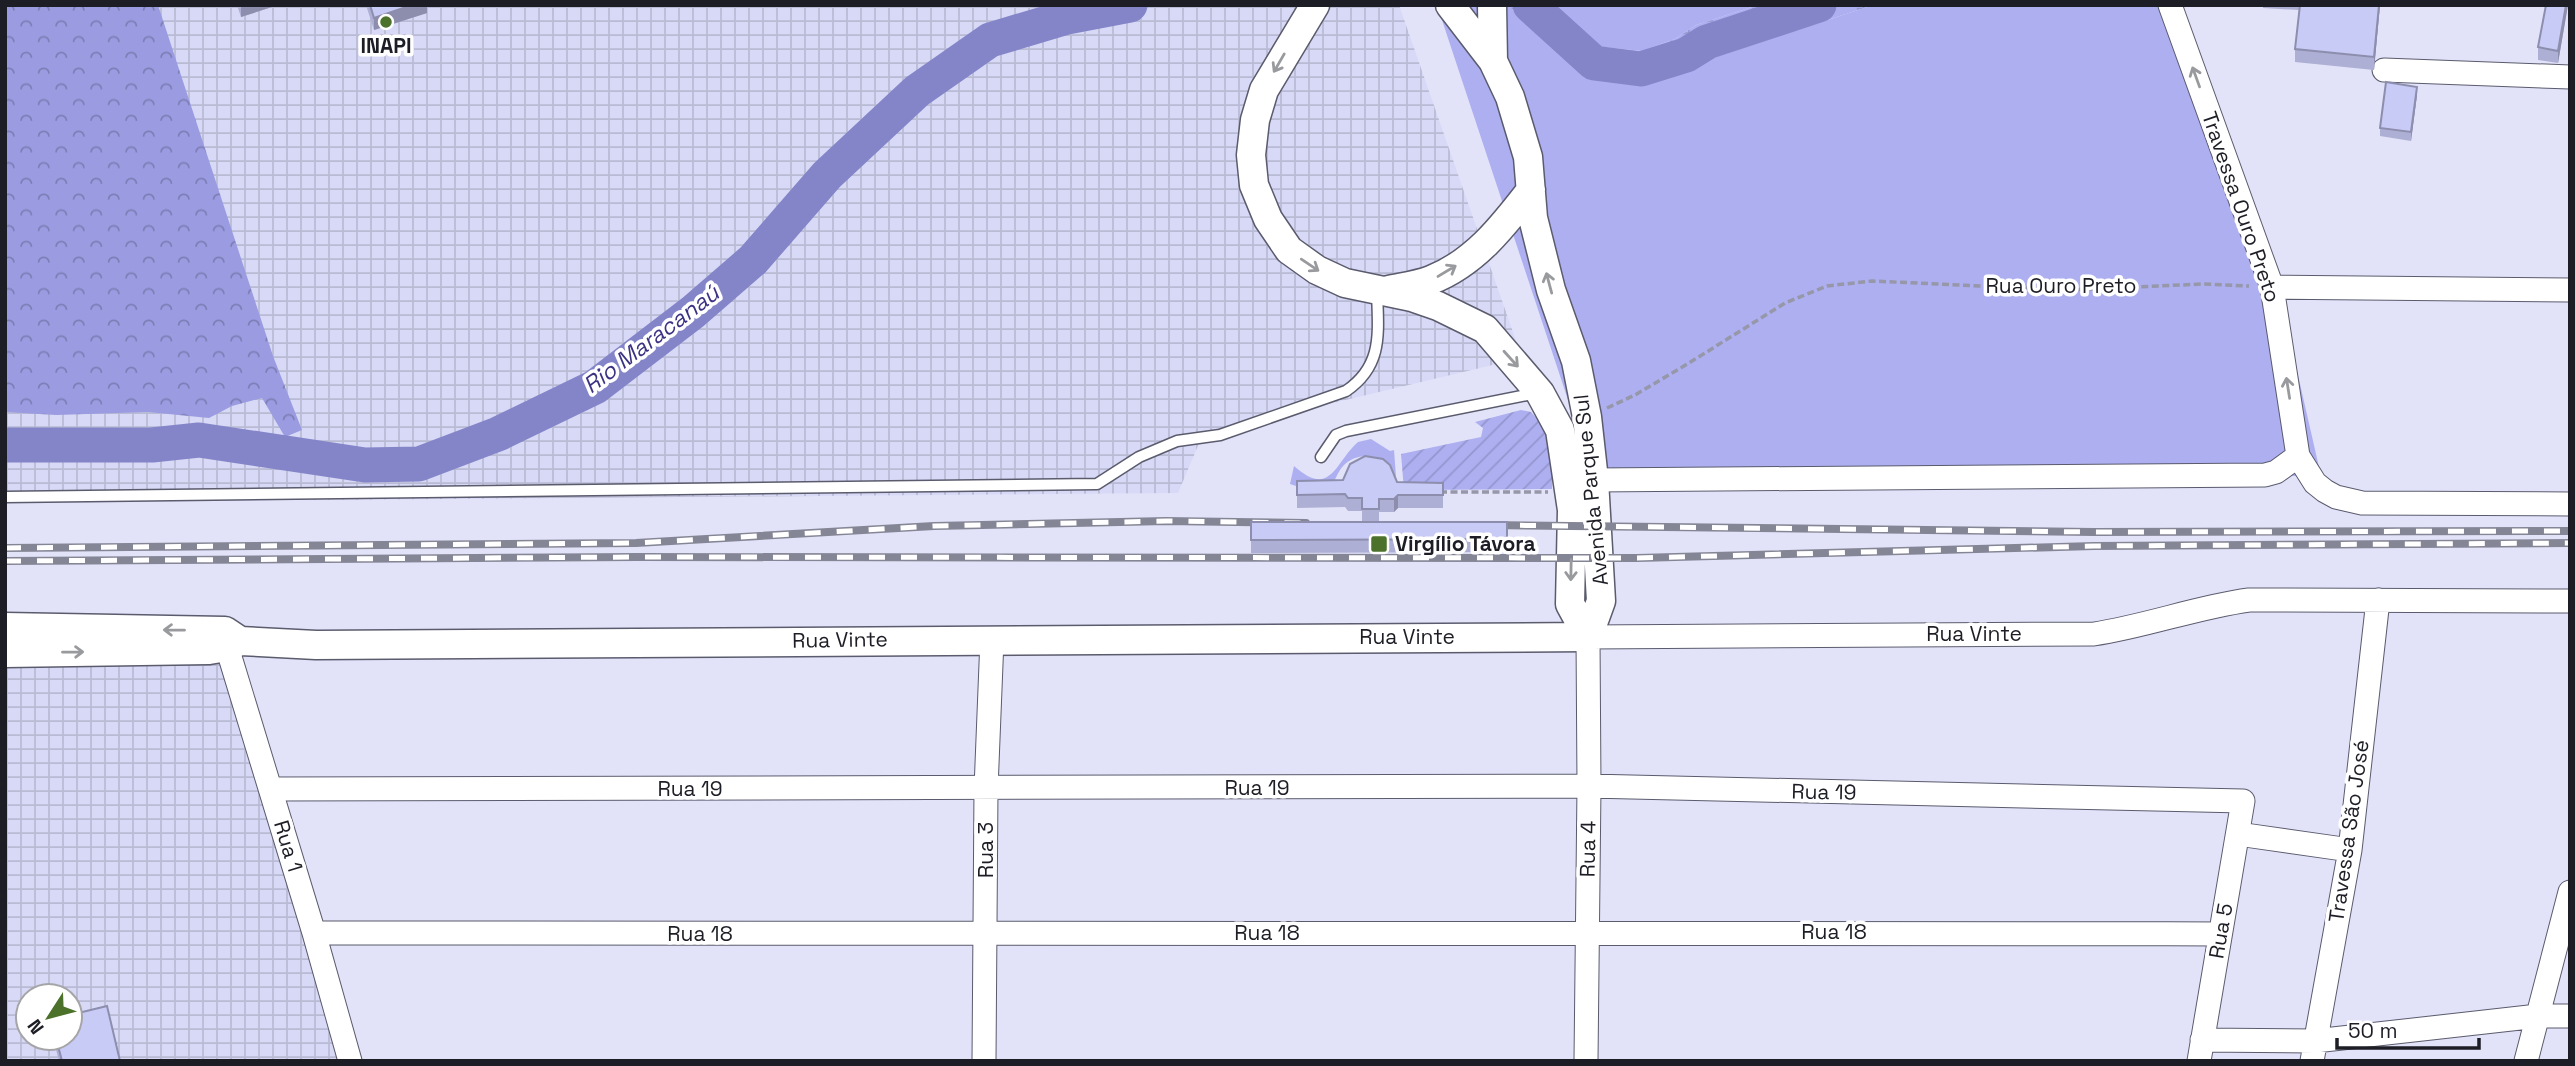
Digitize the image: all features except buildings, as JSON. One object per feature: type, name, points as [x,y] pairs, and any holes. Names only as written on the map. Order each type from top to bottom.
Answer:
[{"type":"street","name":"Avenida Parque Sul","points":[[1315,5],[1264,90],[1255,120],[1252,144],[1254,185],[1268,219],[1289,250],[1317,270],[1345,283],[1412,297],[1438,306],[1485,329],[1539,393],[1560,430],[1572,510],[1570,604],[1588,637]]},
{"type":"street","points":[[1492,5],[1493,61]]},
{"type":"street","name":"Travessa Ouro Preto","points":[[2170,5],[2272,287],[2298,456]]},
{"type":"street","name":"Avenida Parque Sul","points":[[1451,6],[1493,61],[1510,96],[1528,157],[1534,218],[1548,278],[1576,361],[1587,417],[1594,480],[1601,601],[1588,637]]},
{"type":"street","points":[[2384,70],[2570,77]]},
{"type":"street","points":[[1380,291],[1432,280],[1464,261],[1496,236],[1531,190]]},
{"type":"street","points":[[2272,287],[2570,290]]},
{"type":"street","points":[[1594,480],[2265,475],[2276,472],[2298,456],[2315,483],[2325,491],[2336,497],[2362,503],[2570,504]]},
{"type":"street","name":"Rua Vinte","points":[[231,640],[330,645],[2094,634],[2168,619],[2218,604],[2249,600],[2570,601]]},
{"type":"street","name":"Travessa São José","points":[[2314,1051],[2350,850],[2378,600]]},
{"type":"street","points":[[5,627],[231,640]]},
{"type":"street","name":"Rua 4","points":[[1586,1061],[1588,637]]},
{"type":"street","name":"Rua 3","points":[[984,1061],[986,789],[992,639]]},
{"type":"street","points":[[5,653],[209,650],[231,640]]},
{"type":"street","name":"Rua 1","points":[[231,640],[349,1061]]},
{"type":"street","name":"Rua 19","points":[[271,789],[1589,786],[2243,801]]},
{"type":"street","name":"Rua 5","points":[[2201,1050],[2243,801]]},
{"type":"street","points":[[2238,834],[2350,850]]},
{"type":"street","points":[[2526,1061],[2570,892]]},
{"type":"street","name":"Rua 18","points":[[314,933],[986,935],[1587,931],[2220,934]]},
{"type":"street","points":[[2201,1050],[2314,1051],[2538,1016],[2570,1017]]},
{"type":"lane","points":[[5,497],[1097,484],[1139,457],[1177,441],[1220,435],[1346,391],[1359,382],[1371,364],[1378,343],[1380,291]]},
{"type":"lane","points":[[1321,457],[1336,435],[1346,430],[1539,393]]},
{"type":"path","name":"Rua Ouro Preto","points":[[1587,417],[1635,395],[1785,303],[1827,286],[1872,281],[2068,289],[2203,284],[2272,287]]},
{"type":"path","points":[[1428,492],[1539,492]]},
{"type":"shaded area","points":[[5,5],[1399,5],[1522,358],[1203,434],[1178,493],[316,500],[5,499]]},
{"type":"shaded area","points":[[5,642],[219,643],[340,1061],[5,1061]]},
{"type":"green space","points":[[5,5],[158,5],[273,356],[302,430],[285,437],[262,398],[232,406],[209,418],[148,412],[56,415],[5,412]]},
{"type":"green space","points":[[1437,5],[1507,5],[1582,67],[1653,83],[1692,65],[1873,5],[2178,5],[2277,283],[2321,476],[1587,478],[1573,415]]},
{"type":"green space","points":[[1507,5],[1551,5],[1602,47],[1642,51],[1675,39],[1696,25],[1758,5],[1873,5],[1692,65],[1652,83],[1616,83],[1582,67]]},
{"type":"green space","points":[[1551,5],[1758,5],[1696,25],[1675,39],[1642,51],[1602,47]]},
{"type":"green space","points":[[1521,410],[1531,412],[1538,420],[1552,447],[1552,489],[1404,490],[1401,454],[1481,437],[1483,428],[1475,422]]},
{"type":"green space","points":[[1371,439],[1390,451],[1394,450],[1396,477],[1380,460],[1366,456],[1344,465],[1330,491],[1299,493],[1296,486],[1290,484],[1294,466],[1316,479],[1324,478],[1331,474],[1358,442]]},
{"type":"waterway","name":"Rio Maracanaú","points":[[5,445],[152,445],[199,440],[365,465],[419,464],[498,434],[595,387],[693,312],[753,260],[827,175],[917,91],[990,40],[1067,17],[1130,5]]},
{"type":"waterway","name":"Rio Maracanaú","points":[[1530,5],[1594,63],[1641,69],[1686,55],[1707,42],[1819,5]]},
{"type":"railway","points":[[5,548],[636,543],[934,526],[1166,521],[1306,523]]},
{"type":"railway","points":[[1488,525],[2094,532],[2570,531]]},
{"type":"railway","points":[[5,561],[638,557],[1637,558],[2094,546],[2570,543]]},
{"type":"place","name":"INAPI","points":[[386,22]]},
{"type":"place","name":"Virgílio Távora","points":[[1379,544]]}]
